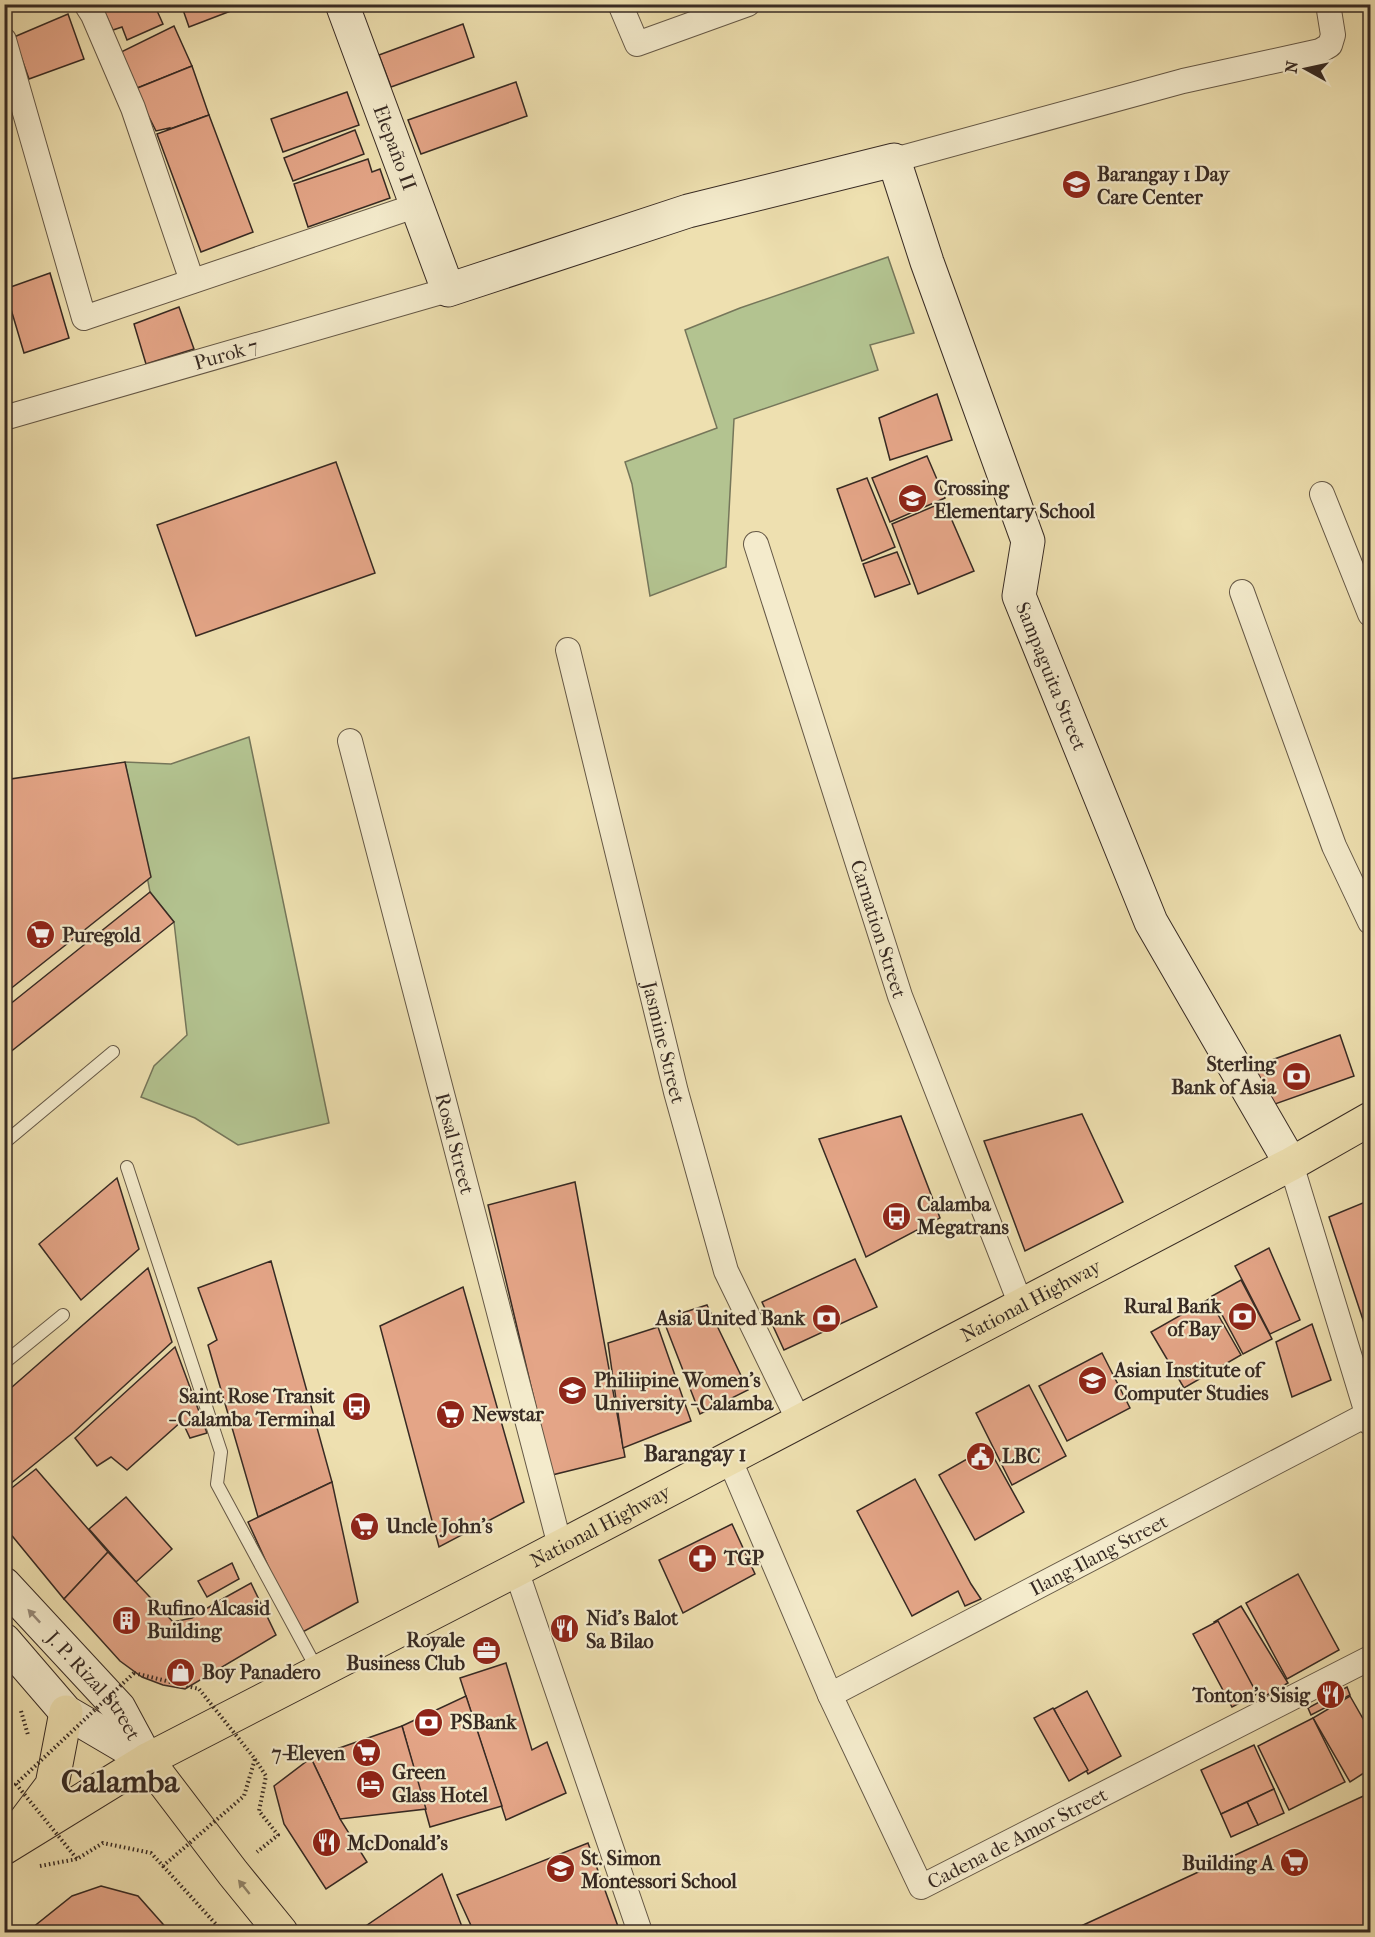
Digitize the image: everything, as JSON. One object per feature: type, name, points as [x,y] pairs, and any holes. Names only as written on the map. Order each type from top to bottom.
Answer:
[{"type":"main road","name":"National Highway","points":[[5,1847],[147,1760],[516,1570],[1291,1164],[1371,1119]]},
{"type":"main road","points":[[5,1847],[52,1785],[66,1712]]},
{"type":"main road","points":[[147,1760],[232,1873],[281,1932]]},
{"type":"street","points":[[86,4],[93,15],[133,108],[192,281]]},
{"type":"street","name":"Elepaño II","points":[[342,4],[448,290]]},
{"type":"street","points":[[620,4],[637,44],[748,4]]},
{"type":"street","points":[[448,290],[688,211],[894,160],[1183,81],[1320,51],[1330,45],[1333,35],[1328,4]]},
{"type":"street","points":[[4,40],[84,318],[415,206]]},
{"type":"street","name":"Sampaguita Street","points":[[894,160],[927,262],[1028,541],[1019,596],[1151,922],[1291,1164]]},
{"type":"street","name":"Purok 7","points":[[4,418],[448,290]]},
{"type":"street","points":[[1322,494],[1371,614]]},
{"type":"street","name":"Carnation Street","points":[[756,544],[900,996],[1021,1305]]},
{"type":"street","points":[[1242,592],[1334,846],[1371,922]]},
{"type":"street","name":"Jasmine Street","points":[[568,650],[676,1092],[726,1271],[799,1421]]},
{"type":"street","name":"Rosal Street","points":[[350,741],[561,1546]]},
{"type":"street","points":[[1291,1164],[1369,1419]]},
{"type":"street","name":"Ilang-Ilang Street","points":[[830,1695],[1369,1419]]},
{"type":"street","name":"Cadena de Amor Street","points":[[729,1458],[830,1695],[921,1887],[1371,1658]]},
{"type":"street","points":[[516,1570],[640,1932]]},
{"type":"street","name":"J. P. Rizal Street","points":[[4,1584],[119,1708],[147,1760]]},
{"type":"street","name":"J. P. Rizal Street","points":[[4,1640],[66,1712],[147,1760]]},
{"type":"lane","points":[[4,1143],[113,1052]]},
{"type":"lane","points":[[127,1167],[221,1452],[217,1484],[319,1672]]},
{"type":"lane","points":[[4,1363],[63,1315]]},
{"type":"path","points":[[77,1859],[16,1784],[134,1673],[199,1689],[266,1776],[259,1811],[278,1835]]},
{"type":"path","points":[[163,1866],[244,1796],[255,1759]]},
{"type":"path","points":[[33,1867],[77,1859],[103,1844],[151,1853],[223,1932]]},
{"type":"green space","points":[[888,257],[914,333],[870,345],[878,370],[734,419],[726,567],[650,596],[632,484],[625,462],[717,428],[685,330],[740,308]]},
{"type":"green space","points":[[249,737],[329,1123],[238,1145],[195,1118],[141,1097],[154,1066],[187,1035],[174,922],[150,892],[125,762],[171,764]]},
{"type":"building","points":[[106,4],[154,4],[163,24],[127,40],[122,27],[113,30],[102,7]]},
{"type":"building","points":[[181,4],[249,4],[189,27]]},
{"type":"building","points":[[68,14],[84,59],[29,79],[14,37]]},
{"type":"building","points":[[463,24],[474,57],[391,87],[379,55]]},
{"type":"building","points":[[174,26],[192,66],[135,89],[119,53]]},
{"type":"building","points":[[192,66],[209,115],[167,130],[169,128],[156,131],[135,89]]},
{"type":"building","points":[[516,82],[527,116],[421,154],[408,120]]},
{"type":"building","points":[[347,92],[359,125],[283,152],[271,119]]},
{"type":"building","points":[[209,115],[253,232],[201,252],[157,134]]},
{"type":"building","points":[[355,130],[364,154],[293,181],[284,158]]},
{"type":"building","points":[[368,159],[372,172],[380,169],[390,198],[308,227],[294,184]]},
{"type":"building","points":[[50,273],[69,338],[24,353],[5,289]]},
{"type":"building","points":[[179,307],[194,349],[146,364],[134,324]]},
{"type":"building","points":[[937,394],[952,440],[890,460],[879,418]]},
{"type":"building","points":[[927,456],[945,498],[890,522],[872,478]]},
{"type":"building","points":[[336,462],[375,573],[196,636],[157,525]]},
{"type":"building","points":[[867,478],[895,547],[862,561],[837,489]]},
{"type":"building","points":[[944,502],[974,571],[918,594],[892,524]]},
{"type":"building","points":[[897,552],[910,584],[875,597],[863,564]]},
{"type":"building","name":"Puregold","points":[[125,762],[151,877],[4,994],[4,780]]},
{"type":"building","points":[[150,892],[174,922],[4,1057],[4,1009]]},
{"type":"building","points":[[1340,1035],[1354,1076],[1261,1109],[1247,1069]]},
{"type":"building","points":[[1082,1114],[1123,1202],[1025,1251],[984,1141]]},
{"type":"building","points":[[901,1116],[940,1218],[866,1257],[819,1139]]},
{"type":"building","points":[[117,1178],[139,1249],[81,1300],[39,1244]]},
{"type":"building","name":"Philiipine Women's University - Calamba","points":[[575,1182],[625,1457],[552,1475],[488,1205]]},
{"type":"building","points":[[1370,1200],[1370,1341],[1329,1217]]},
{"type":"building","points":[[1269,1248],[1300,1320],[1270,1334],[1235,1266]]},
{"type":"building","points":[[855,1259],[877,1307],[784,1350],[762,1302]]},
{"type":"building","points":[[271,1261],[332,1482],[258,1517],[208,1345],[217,1340],[198,1288]]},
{"type":"building","points":[[148,1268],[172,1342],[74,1432],[4,1489],[4,1394]]},
{"type":"building","name":"Rural Bank of Bay","points":[[1241,1280],[1272,1339],[1243,1354],[1212,1296]]},
{"type":"building","name":"Newstar","points":[[463,1287],[524,1502],[439,1547],[380,1326]]},
{"type":"building","points":[[1209,1299],[1241,1355],[1184,1388],[1151,1332]]},
{"type":"building","points":[[707,1305],[748,1390],[700,1414],[663,1319]]},
{"type":"building","points":[[1312,1324],[1331,1380],[1292,1397],[1276,1342]]},
{"type":"building","points":[[658,1327],[691,1421],[623,1448],[608,1343]]},
{"type":"building","points":[[175,1347],[207,1433],[190,1438],[182,1421],[127,1470],[111,1457],[97,1466],[75,1438]]},
{"type":"building","points":[[1102,1353],[1130,1408],[1067,1441],[1039,1386]]},
{"type":"building","points":[[1029,1385],[1066,1456],[1012,1485],[976,1413]]},
{"type":"building","points":[[988,1447],[1024,1512],[975,1540],[939,1475]]},
{"type":"building","points":[[36,1469],[108,1552],[64,1599],[4,1526],[4,1494]]},
{"type":"building","points":[[915,1479],[981,1599],[965,1606],[958,1591],[912,1616],[857,1511]]},
{"type":"building","points":[[332,1482],[358,1602],[299,1634],[248,1522]]},
{"type":"building","points":[[126,1497],[172,1549],[136,1582],[89,1529]]},
{"type":"building","points":[[732,1524],[755,1574],[683,1613],[659,1560]]},
{"type":"building","name":"Rufino Alcasid Building","points":[[108,1552],[173,1622],[192,1618],[251,1583],[276,1635],[185,1689],[163,1685],[142,1677],[120,1661],[64,1599]]},
{"type":"building","points":[[232,1563],[239,1579],[207,1597],[198,1581]]},
{"type":"building","points":[[1298,1574],[1339,1650],[1287,1679],[1246,1603]]},
{"type":"building","points":[[1241,1606],[1288,1683],[1260,1699],[1214,1622]]},
{"type":"building","points":[[1218,1621],[1257,1694],[1232,1707],[1193,1634]]},
{"type":"building","points":[[506,1663],[532,1750],[547,1742],[566,1793],[506,1820],[460,1678]]},
{"type":"building","points":[[1347,1687],[1350,1695],[1311,1715],[1308,1708]]},
{"type":"building","points":[[1087,1691],[1121,1756],[1088,1774],[1054,1709]]},
{"type":"building","points":[[466,1696],[502,1806],[430,1827],[402,1726]]},
{"type":"building","points":[[1350,1696],[1370,1731],[1370,1769],[1350,1782],[1313,1718]]},
{"type":"building","points":[[1053,1708],[1088,1770],[1069,1781],[1034,1718]]},
{"type":"building","points":[[1313,1718],[1345,1782],[1289,1810],[1258,1746]]},
{"type":"building","name":"Green Glass Hotel","points":[[402,1726],[426,1809],[340,1819],[311,1758]]},
{"type":"building","points":[[1254,1745],[1274,1789],[1221,1814],[1201,1770]]},
{"type":"building","name":"McDonald's","points":[[311,1758],[340,1819],[367,1862],[326,1889],[284,1824],[274,1786]]},
{"type":"building","points":[[1274,1789],[1284,1813],[1258,1825],[1247,1802]]},
{"type":"building","name":"Building A","points":[[1370,1793],[1370,1932],[1068,1932]]},
{"type":"building","points":[[1247,1802],[1258,1825],[1231,1837],[1221,1814]]},
{"type":"building","name":"St. Simon Montessori School","points":[[588,1843],[620,1932],[474,1932],[457,1895]]},
{"type":"building","points":[[442,1874],[464,1932],[357,1932]]},
{"type":"building","points":[[101,1886],[138,1896],[170,1932],[27,1932],[72,1896]]},
{"type":"place","name":"Barangay 1 Day Care Center","points":[[1076,185]]},
{"type":"place","name":"Crossing Elementary School","points":[[913,499]]},
{"type":"place","name":"Puregold","points":[[41,935]]},
{"type":"place","name":"Sterling Bank of Asia","points":[[1297,1076]]},
{"type":"place","name":"Calamba Megatrans","points":[[896,1216]]},
{"type":"place","name":"Rural Bank of Bay","points":[[1242,1317]]},
{"type":"place","name":"Asia United Bank","points":[[826,1318]]},
{"type":"place","name":"Asian Institute of Computer Studies","points":[[1093,1381]]},
{"type":"place","name":"Philiipine Women's University - Calamba","points":[[573,1391]]},
{"type":"place","name":"Saint Rose Transit - Calamba Terminal","points":[[356,1407]]},
{"type":"place","name":"Newstar","points":[[451,1414]]},
{"type":"place","name":"LBC","points":[[981,1456]]},
{"type":"place","name":"Uncle John's","points":[[365,1526]]},
{"type":"place","name":"TGP","points":[[703,1558]]},
{"type":"place","name":"Rufino Alcasid Building","points":[[126,1620]]},
{"type":"place","name":"Nid's Balot Sa Bilao","points":[[565,1629]]},
{"type":"place","name":"Royale Business Club","points":[[486,1651]]},
{"type":"place","name":"Boy Panadero","points":[[181,1672]]},
{"type":"place","name":"Tonton's Sisig","points":[[1331,1695]]},
{"type":"place","name":"PSBank","points":[[429,1722]]},
{"type":"place","name":"7-Eleven","points":[[366,1753]]},
{"type":"place","name":"Green Glass Hotel","points":[[371,1784]]},
{"type":"place","name":"McDonald's","points":[[326,1843]]},
{"type":"place","name":"Building A","points":[[1295,1863]]},
{"type":"place","name":"St. Simon Montessori School","points":[[560,1869]]},
{"type":"district","name":"Barangay 1","points":[[695,1454]]},
{"type":"district","name":"Calamba","points":[[120,1781]]}]
